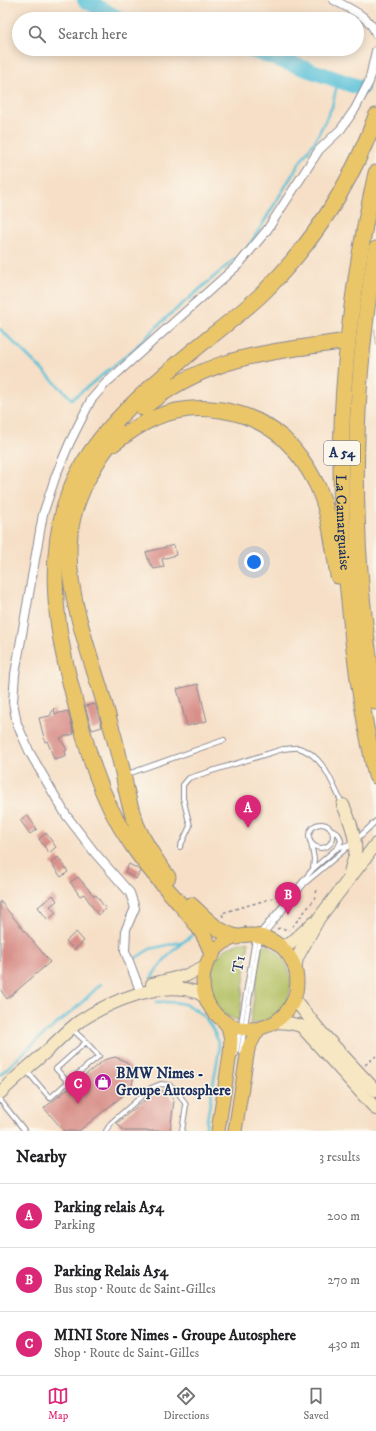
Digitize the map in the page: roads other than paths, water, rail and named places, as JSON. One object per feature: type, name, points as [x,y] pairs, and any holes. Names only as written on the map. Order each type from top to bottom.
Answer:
[{"type":"highway","points":[[209,960],[210,944],[199,927],[149,868],[130,842],[108,804],[92,764],[68,673],[58,628],[55,574],[57,537],[65,505],[78,472],[97,444],[116,420],[140,398],[264,292],[302,249],[320,225],[351,174],[365,146],[376,116]]},
{"type":"highway","name":"La Camarguaise","points":[[376,173],[363,234],[355,286],[344,386],[342,440],[343,538],[352,638],[366,733],[376,776]]},
{"type":"highway","name":"La Camarguaise","points":[[376,249],[366,314],[359,382],[356,437],[357,512],[360,571],[365,624],[376,702]]},
{"type":"highway","points":[[366,314],[375,299],[376,294]]},
{"type":"highway","points":[[140,398],[192,368],[226,355],[270,346],[340,339],[246,357],[208,369],[192,376],[164,392],[139,410],[126,422],[114,437],[85,485],[77,504],[70,534],[68,556],[80,622],[110,722],[131,811],[137,826],[145,843],[169,880],[187,902],[216,927],[228,935],[237,937]]},
{"type":"highway","points":[[106,450],[133,430],[155,418],[179,411],[206,409],[220,410],[255,420],[282,438],[291,446],[311,474],[323,499],[327,514],[349,657],[366,733]]},
{"type":"main road","points":[[343,805],[349,817],[355,855],[348,879]]},
{"type":"main road","points":[[223,1020],[243,1028],[260,1028],[275,1022],[286,1012],[294,999],[297,988],[295,970],[297,958],[319,918],[376,844]]},
{"type":"main road","points":[[280,946],[290,944],[319,918]]},
{"type":"main road","points":[[0,1084],[76,1017],[92,1007],[110,998],[187,975],[209,960],[220,946],[237,937],[248,935],[260,937],[280,946],[289,957],[295,970]]},
{"type":"main road","points":[[209,960],[204,984],[206,998],[211,1008],[228,1026],[231,1039],[218,1131]]},
{"type":"main road","points":[[0,1093],[80,1022],[97,1011],[140,990],[175,988],[197,992],[206,998]]},
{"type":"main road","points":[[294,999],[321,1032],[376,1091]]},
{"type":"main road","points":[[275,1022],[302,1026],[376,1109]]},
{"type":"main road","points":[[235,1131],[248,1049],[260,1028]]},
{"type":"street","points":[[334,0],[355,12]]},
{"type":"street","points":[[364,17],[367,19],[376,34]]},
{"type":"street","points":[[140,990],[125,951],[126,929],[135,908],[130,893],[95,853],[66,815],[30,753],[18,724],[13,702],[15,674],[43,514],[56,475],[70,442],[91,400],[105,384],[239,264],[267,230],[319,150],[341,129],[355,109],[369,82],[376,51]]},
{"type":"lane","points":[[123,776],[224,740]]},
{"type":"lane","points":[[180,848],[190,826],[183,798],[183,785],[189,778],[283,749],[298,748],[314,757],[326,770],[343,805]]},
{"type":"lane","name":"T1","points":[[260,937],[305,883],[354,842],[376,821]]},
{"type":"lane","points":[[305,883],[337,848],[341,841],[338,833],[322,824],[314,826],[310,832],[310,841],[314,859],[313,869]]},
{"type":"lane","points":[[310,841],[315,847],[327,847],[334,838],[332,830]]},
{"type":"lane","name":"T1","points":[[241,1056],[243,1028],[254,945],[313,869],[337,848],[354,842]]},
{"type":"lane","name":"T1","points":[[235,1063],[243,1028]]},
{"type":"lane","points":[[26,1070],[50,1098],[99,1056],[71,1029]]},
{"type":"lane","points":[[68,1082],[56,1069],[86,1042]]},
{"type":"lane","points":[[106,1131],[111,1123],[151,1088],[161,1084],[169,1085],[176,1089],[186,1105],[182,1131]]},
{"type":"lane","points":[[0,1100],[25,1131]]},
{"type":"waterway","points":[[85,0],[106,12]]},
{"type":"waterway","points":[[269,56],[361,88]]},
{"type":"waterway","points":[[0,329],[72,399],[133,350],[166,318],[230,263],[243,254],[300,162],[315,141],[332,107],[338,80]]},
{"type":"waterway","points":[[134,959],[150,949],[185,941],[192,935]]},
{"type":"waterway","points":[[151,978],[166,958],[184,941]]},
{"type":"waterway","points":[[0,1075],[101,984]]},
{"type":"waterway","points":[[156,1002],[180,1003],[194,1009],[210,1024],[216,1037],[219,1051],[205,1131]]},
{"type":"tunnel","points":[[352,340],[376,337]]},
{"type":"place","name":"Parking relais A54","points":[[248,828]]},
{"type":"place","name":"Parking Relais A54","points":[[288,915]]},
{"type":"place","name":"BMW Nimes - Groupe Autosphere","points":[[103,1082]]},
{"type":"place","name":"MINI Store Nimes - Groupe Autosphere","points":[[78,1104]]}]
